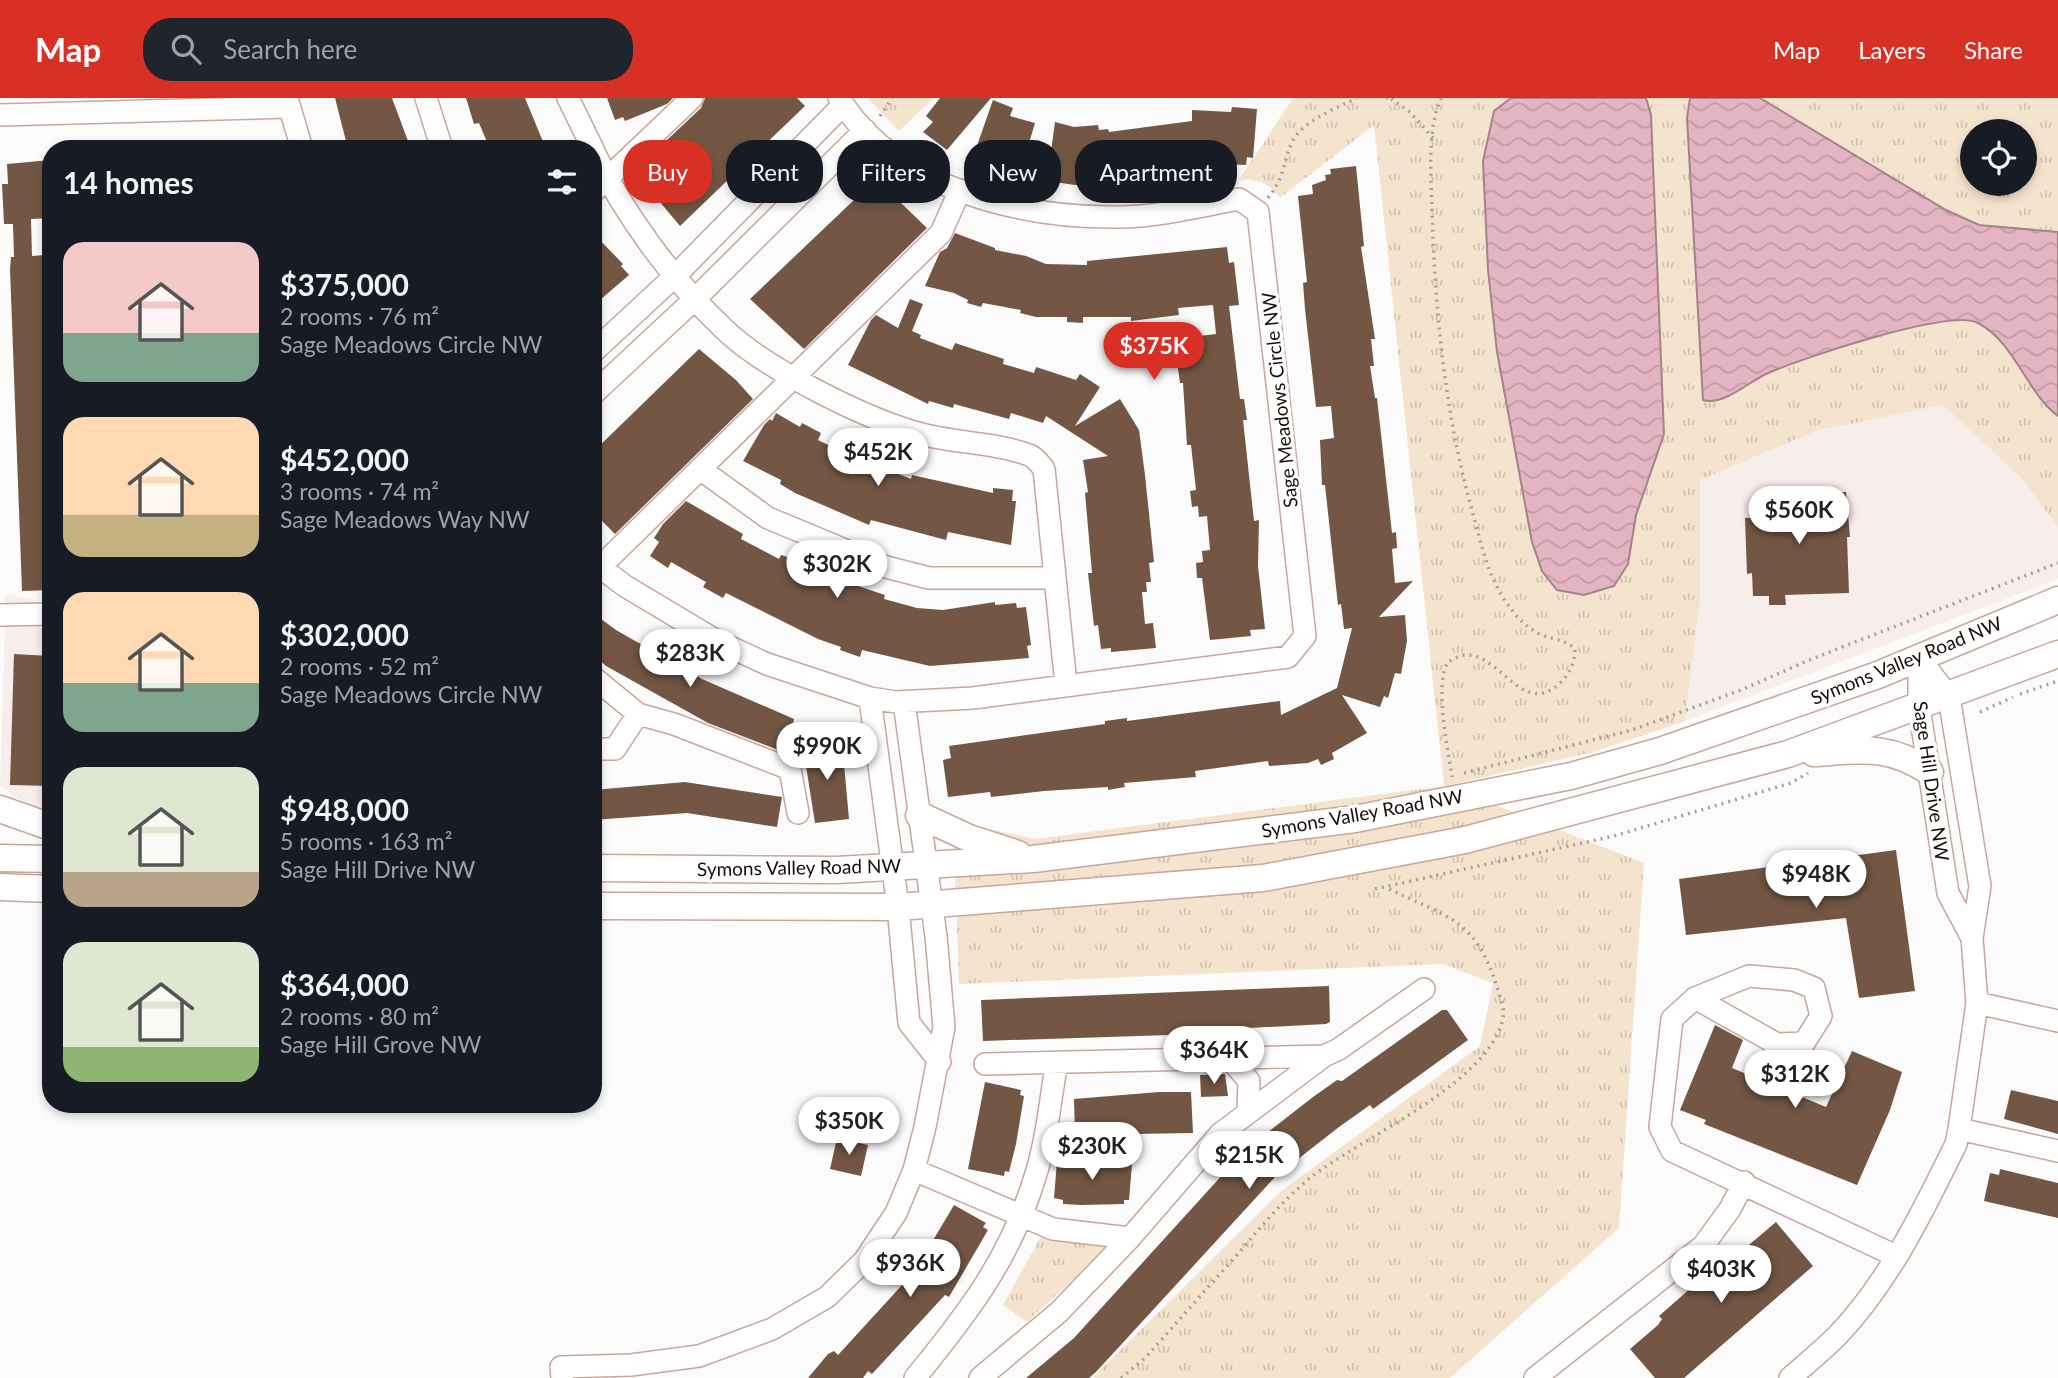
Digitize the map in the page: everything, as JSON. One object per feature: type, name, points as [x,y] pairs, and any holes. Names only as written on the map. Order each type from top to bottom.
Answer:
[{"type":"main road","name":"Symons Valley Road NW","points":[[602,868],[837,870],[1032,859],[1355,819],[1454,786],[1571,776],[1660,751],[1919,658],[2058,600]]},
{"type":"main road","name":"Symons Valley Road NW","points":[[602,906],[898,907],[1263,878],[1465,840],[1788,754],[1949,697],[2058,654]]},
{"type":"main road","points":[[1788,754],[1882,749],[1902,754],[1930,772]]},
{"type":"main road","points":[[0,809],[42,826]]},
{"type":"main road","points":[[919,815],[969,838],[1032,859]]},
{"type":"main road","points":[[0,858],[42,859]]},
{"type":"main road","points":[[0,887],[42,889]]},
{"type":"street","points":[[426,98],[439,140]]},
{"type":"street","points":[[568,98],[589,140]]},
{"type":"street","points":[[602,184],[692,98]]},
{"type":"street","points":[[602,344],[676,275],[841,101],[865,130],[933,180],[991,202],[1049,215],[1124,217],[1239,199],[1258,212]]},
{"type":"street","points":[[0,115],[288,102],[299,140]]},
{"type":"street","points":[[602,386],[695,299],[865,130]]},
{"type":"street","points":[[602,188],[695,299],[726,331],[793,377],[850,407],[922,435],[1031,456],[1044,469],[1066,685]]},
{"type":"street","points":[[602,559],[700,469],[941,233],[960,190]]},
{"type":"street","name":"Sage Meadows Circle NW","points":[[602,569],[625,586],[717,641],[767,664],[870,698],[904,702],[973,698],[1288,657],[1305,636],[1258,212]]},
{"type":"street","points":[[700,469],[768,518],[886,567],[929,578],[1055,578]]},
{"type":"street","points":[[0,615],[42,614]]},
{"type":"street","name":"Sage Hill Drive NW","points":[[1790,1378],[1838,1335],[1866,1301],[1915,1226],[1955,1144],[1959,1129],[1977,1003],[1972,938],[1980,886],[1949,697],[1919,658]]},
{"type":"street","name":"Sage Hill Drive NW","points":[[1919,658],[1919,707],[1948,893],[1972,938]]},
{"type":"street","points":[[602,684],[638,714],[674,724],[790,769],[798,813]]},
{"type":"street","points":[[870,698],[898,907],[909,1023],[940,1062]]},
{"type":"street","points":[[562,1378],[561,1367],[631,1365],[699,1356],[772,1329],[827,1297],[864,1261],[896,1213],[914,1170],[940,1062],[944,1027],[932,905],[904,702]]},
{"type":"street","points":[[602,749],[614,749],[638,714]]},
{"type":"street","points":[[1695,998],[1777,1044],[1804,1043],[1821,1016],[1814,988],[1794,980],[1749,976],[1695,998],[1672,1019],[1660,1127],[1672,1151],[1744,1182],[1896,1256]]},
{"type":"street","points":[[980,1378],[1059,1312],[1130,1238],[1193,1162],[1248,1111],[1424,989]]},
{"type":"street","points":[[1977,1003],[2058,1021]]},
{"type":"street","points":[[985,1064],[1324,1056]]},
{"type":"street","points":[[1230,1059],[1249,1081],[1248,1111]]},
{"type":"street","points":[[915,1378],[981,1295],[1022,1214],[1036,1176],[1057,1062]]},
{"type":"street","points":[[1959,1129],[2058,1151]]},
{"type":"street","points":[[914,1170],[1053,1229],[1130,1238]]},
{"type":"street","points":[[1535,1378],[1703,1247],[1744,1182]]},
{"type":"path","points":[[1258,212],[1279,186],[1293,141],[1306,126],[1357,98]]},
{"type":"path","points":[[1390,98],[1410,113],[1433,138]]},
{"type":"path","points":[[1441,98],[1433,138],[1433,255],[1447,398],[1466,491],[1489,573],[1513,613],[1542,635],[1568,641],[1575,649],[1575,660],[1569,671],[1562,682],[1548,692],[1530,693],[1483,660],[1469,655],[1458,656],[1448,662],[1443,671],[1443,697],[1454,786],[1632,730],[1741,691],[2058,563]]},
{"type":"path","points":[[1980,712],[2058,681]]},
{"type":"path","points":[[1375,889],[1614,836],[1791,783],[1812,772]]},
{"type":"path","points":[[1121,1378],[1145,1358],[1283,1203],[1337,1159],[1440,1093],[1470,1069],[1494,1039],[1503,1009],[1489,963],[1479,942],[1459,923],[1385,887]]},
{"type":"shaded area","points":[[1943,405],[2021,478],[2058,527],[2058,579],[1685,721],[1700,601],[1700,480],[1816,431]]},
{"type":"shaded area","points":[[6,594],[42,602],[42,813],[0,786]]},
{"type":"green space","points":[[867,98],[934,98],[899,131]]},
{"type":"green space","points":[[1293,98],[2058,98],[2058,527],[2021,478],[1943,405],[1816,431],[1700,480],[1700,601],[1685,721],[1593,752],[1446,786],[1644,863],[1619,1228],[1450,1378],[1092,1378],[1281,1191],[1480,1046],[1493,983],[1442,964],[959,984],[953,821],[1035,839],[1444,786],[1374,125],[1280,198],[1262,183],[1239,180]]},
{"type":"green space","points":[[1043,1233],[1113,1243],[1027,1322],[1003,1305]]},
{"type":"water","points":[[1511,98],[1646,98],[1651,115],[1664,434],[1636,515],[1628,564],[1614,586],[1584,595],[1557,590],[1542,571],[1532,542],[1497,352],[1488,270],[1483,161],[1494,111]]},
{"type":"water","points":[[1690,98],[1760,98],[1946,210],[1979,225],[2058,232],[2058,416],[2047,407],[2012,355],[1991,332],[1978,323],[1962,320],[1907,329],[1840,347],[1766,374],[1727,397],[1703,400],[1687,118]]},
{"type":"building","points":[[335,98],[392,98],[408,140],[346,140]]},
{"type":"building","points":[[466,98],[525,98],[542,140],[486,140],[479,123],[474,124]]},
{"type":"building","points":[[607,98],[673,98],[667,104],[625,121],[623,117],[615,120]]},
{"type":"building","points":[[705,98],[797,98],[805,106],[770,140],[726,140],[726,182],[712,195],[712,140],[667,140],[701,108]]},
{"type":"building","points":[[940,98],[991,98],[950,146],[950,140],[934,140],[923,132],[933,122],[926,116]]},
{"type":"building","points":[[993,100],[1013,108],[1010,116],[1035,123],[1030,140],[979,140]]},
{"type":"building","points":[[1232,107],[1257,109],[1253,158],[1247,157],[1246,165],[1237,165],[1237,140],[1075,140],[1075,185],[1061,183],[1061,140],[1053,140],[1055,122],[1074,127],[1098,125],[1099,130],[1108,129],[1109,132],[1192,121],[1192,110],[1231,112]]},
{"type":"building","points":[[42,161],[42,218],[31,219],[32,256],[42,255],[42,590],[22,591],[10,269],[11,257],[14,257],[13,224],[4,224],[2,184],[8,184],[7,164]]},
{"type":"building","points":[[1356,166],[1364,246],[1361,247],[1375,339],[1371,339],[1374,366],[1370,366],[1377,398],[1392,533],[1396,532],[1397,548],[1392,549],[1395,583],[1413,581],[1379,617],[1405,615],[1407,641],[1401,674],[1395,673],[1388,698],[1384,696],[1380,707],[1342,695],[1367,733],[1332,753],[1334,759],[1321,765],[1318,759],[1308,763],[1269,766],[1268,761],[1195,771],[1196,777],[1124,783],[1125,787],[1108,790],[1108,787],[991,797],[990,792],[948,797],[943,760],[951,758],[949,746],[1105,724],[1105,721],[1127,718],[1127,721],[1280,701],[1281,715],[1337,688],[1352,628],[1344,629],[1341,604],[1338,605],[1325,485],[1322,485],[1320,440],[1334,438],[1331,406],[1316,407],[1305,309],[1303,283],[1307,282],[1298,196],[1313,194],[1312,185],[1326,180],[1325,175],[1331,174],[1330,169]]},
{"type":"building","points":[[661,203],[704,203],[680,226]]},
{"type":"building","points":[[851,203],[901,203],[927,228],[804,349],[750,299]]},
{"type":"building","points":[[955,233],[995,250],[1026,256],[1046,264],[1087,265],[1087,261],[1227,247],[1229,263],[1234,262],[1239,305],[1229,306],[1240,399],[1244,399],[1247,420],[1243,420],[1254,521],[1259,520],[1258,566],[1265,629],[1250,630],[1251,636],[1210,640],[1202,578],[1197,578],[1196,563],[1203,562],[1202,551],[1210,550],[1207,516],[1199,517],[1198,506],[1192,507],[1190,491],[1196,490],[1191,445],[1187,445],[1183,383],[1180,383],[1174,339],[1216,334],[1213,305],[1178,308],[1179,315],[1131,321],[1131,317],[1083,317],[1083,323],[1067,322],[1067,317],[1036,317],[1020,313],[1021,310],[983,303],[981,307],[967,303],[968,300],[954,293],[925,286],[940,252],[947,248]]},
{"type":"building","points":[[602,242],[623,264],[621,266],[629,275],[602,298]]},
{"type":"building","points":[[910,299],[923,304],[912,331],[921,335],[920,338],[952,350],[955,343],[1004,359],[1003,364],[1034,373],[1036,367],[1076,380],[1080,374],[1100,387],[1075,426],[1120,399],[1139,430],[1154,562],[1149,563],[1151,582],[1146,582],[1147,592],[1142,592],[1145,624],[1153,623],[1156,648],[1111,652],[1111,648],[1101,649],[1098,625],[1094,626],[1088,573],[1092,573],[1085,493],[1088,492],[1083,460],[1108,456],[1046,416],[1043,423],[1011,413],[1009,419],[954,404],[953,408],[929,401],[928,404],[848,365],[871,320],[876,315],[898,328]]},
{"type":"building","points":[[699,349],[736,380],[753,399],[615,534],[602,521],[602,443]]},
{"type":"building","points":[[776,413],[800,427],[802,423],[821,433],[818,440],[853,457],[855,451],[871,457],[873,464],[911,479],[912,475],[993,493],[993,488],[1013,490],[1012,501],[1016,501],[1011,545],[948,532],[946,540],[871,520],[869,525],[795,493],[780,484],[781,480],[743,461],[764,425],[770,419],[772,421]]},
{"type":"building","points":[[1846,492],[1850,537],[1847,537],[1849,593],[1785,595],[1786,605],[1769,605],[1769,596],[1753,596],[1752,573],[1747,574],[1745,518],[1758,518],[1757,495]]},
{"type":"building","points":[[686,501],[743,534],[741,539],[779,559],[781,555],[804,561],[802,567],[833,580],[839,562],[854,568],[849,583],[885,595],[884,599],[917,608],[943,610],[995,602],[995,605],[1016,603],[1017,608],[1026,607],[1031,645],[1027,646],[1029,658],[930,666],[862,650],[860,657],[840,650],[841,647],[818,639],[726,593],[723,598],[703,587],[706,582],[671,562],[668,568],[650,556],[659,542],[654,538],[663,524]]},
{"type":"building","points":[[602,620],[702,679],[794,719],[786,753],[708,723],[602,662]]},
{"type":"building","points":[[14,654],[42,656],[42,786],[10,785]]},
{"type":"building","points":[[842,742],[849,819],[815,823],[803,747]]},
{"type":"building","points":[[685,782],[782,797],[777,827],[687,813],[602,819],[602,789]]},
{"type":"building","points":[[1896,850],[1915,991],[1859,998],[1846,918],[1686,935],[1679,879]]},
{"type":"building","points":[[1329,986],[1330,1022],[1326,1024],[1229,1029],[1200,1034],[983,1041],[981,1000]]},
{"type":"building","points":[[1442,1010],[1447,1010],[1468,1040],[1373,1109],[1370,1105],[1339,1127],[1275,1177],[1096,1372],[1089,1378],[1026,1378],[1074,1338],[1245,1150],[1313,1097],[1337,1080],[1342,1081]]},
{"type":"building","points":[[1715,1025],[1743,1040],[1732,1068],[1826,1107],[1852,1051],[1902,1072],[1890,1110],[1857,1185],[1704,1124],[1706,1120],[1680,1110]]},
{"type":"building","points":[[1225,1074],[1228,1096],[1201,1097],[1200,1075]]},
{"type":"building","points":[[985,1082],[1021,1090],[1020,1095],[1024,1096],[1009,1172],[1005,1171],[1004,1176],[968,1169]]},
{"type":"building","points":[[2011,1090],[2058,1101],[2058,1134],[2004,1119]]},
{"type":"building","points":[[1191,1092],[1193,1133],[1075,1135],[1074,1099]]},
{"type":"building","points":[[837,1138],[868,1145],[861,1176],[830,1169]]},
{"type":"building","points":[[1076,1159],[1132,1164],[1129,1200],[1124,1200],[1124,1204],[1081,1205],[1063,1204],[1063,1200],[1054,1198],[1057,1161]]},
{"type":"building","points":[[2000,1169],[2058,1183],[2058,1218],[1984,1201],[1990,1173],[1999,1175]]},
{"type":"building","points":[[954,1205],[986,1223],[983,1227],[988,1230],[949,1297],[945,1295],[872,1374],[868,1371],[863,1378],[808,1378],[828,1354],[834,1351],[838,1355],[903,1284],[906,1286]]},
{"type":"building","points":[[1776,1222],[1813,1266],[1684,1378],[1655,1378],[1630,1349],[1658,1325],[1662,1319],[1659,1316],[1700,1280],[1703,1284]]}]
